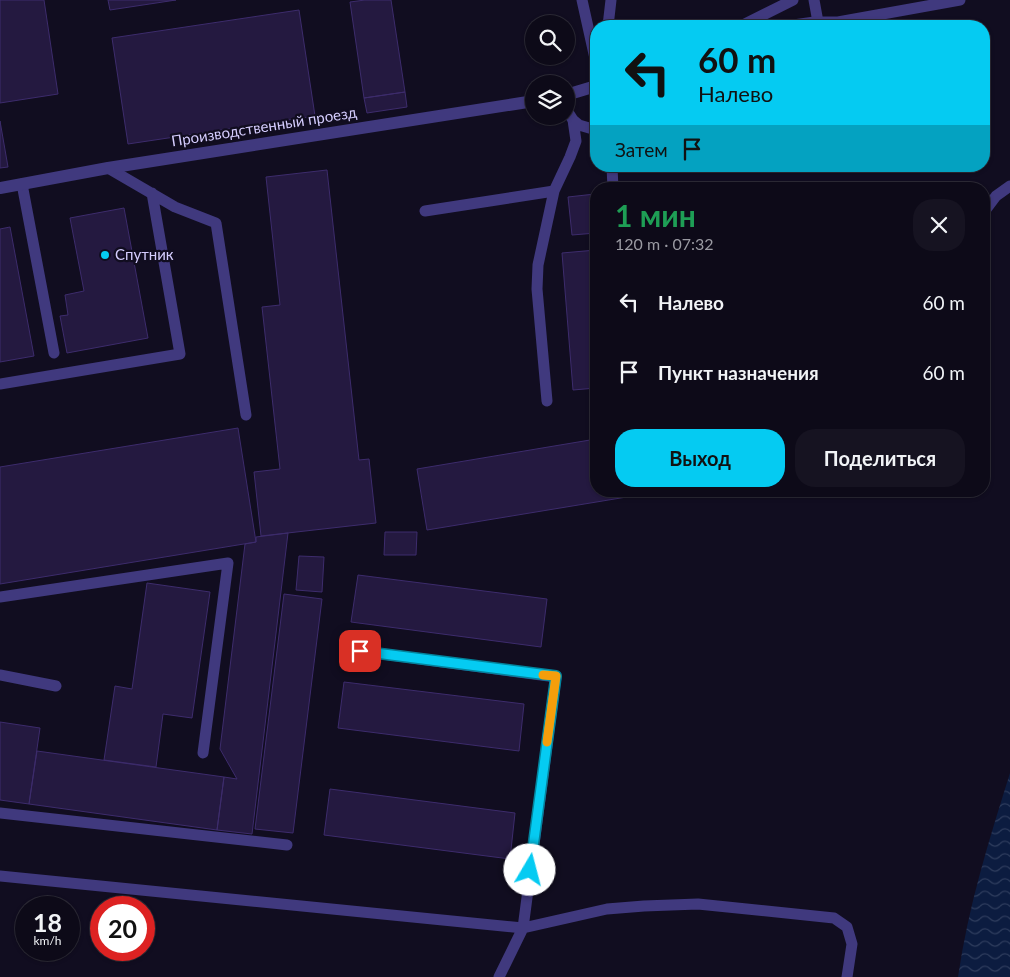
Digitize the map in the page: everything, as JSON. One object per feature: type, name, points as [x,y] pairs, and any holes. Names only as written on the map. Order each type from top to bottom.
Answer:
[{"type":"street","points":[[575,92],[590,88]]},
{"type":"street","name":"Производственный проезд","points":[[0,188],[108,168],[525,101]]},
{"type":"lane","points":[[582,0],[590,37]]},
{"type":"lane","points":[[609,20],[611,0]]},
{"type":"lane","points":[[753,20],[793,0]]},
{"type":"lane","points":[[814,0],[818,20]]},
{"type":"lane","points":[[849,20],[960,0]]},
{"type":"lane","points":[[575,121],[579,125],[590,128]]},
{"type":"lane","points":[[547,401],[537,289],[538,265],[554,191],[574,149],[576,135],[575,125]]},
{"type":"lane","points":[[108,168],[175,207],[216,223],[246,415]]},
{"type":"lane","points":[[22,184],[54,352]]},
{"type":"lane","points":[[990,204],[996,196],[1010,186]]},
{"type":"lane","points":[[425,211],[554,191]]},
{"type":"lane","points":[[0,384],[180,354],[152,193]]},
{"type":"lane","points":[[0,596],[228,563],[203,753]]},
{"type":"lane","points":[[360,651],[556,676],[523,928],[499,977]]},
{"type":"lane","points":[[0,675],[56,686]]},
{"type":"lane","points":[[0,813],[287,845]]},
{"type":"lane","points":[[0,876],[523,928],[608,909],[698,904],[834,918],[847,927],[852,944],[847,977]]},
{"type":"water","points":[[1010,773],[1010,977],[958,977],[973,899]]},
{"type":"building","points":[[0,0],[44,0],[58,94],[0,103]]},
{"type":"building","points":[[108,0],[176,0],[110,10]]},
{"type":"building","points":[[391,0],[405,92],[364,98],[350,2]]},
{"type":"building","points":[[299,10],[315,116],[128,144],[112,38]]},
{"type":"building","points":[[405,92],[407,107],[367,113],[364,98]]},
{"type":"building","points":[[0,121],[8,167],[0,168]]},
{"type":"building","points":[[327,170],[359,460],[369,459],[376,523],[261,536],[254,472],[280,469],[262,307],[280,305],[266,177]]},
{"type":"building","points":[[590,195],[590,234],[572,235],[568,197]]},
{"type":"building","name":"Спутник","points":[[124,208],[148,338],[67,353],[60,316],[68,315],[65,295],[84,291],[70,218]]},
{"type":"building","points":[[10,227],[34,356],[0,362],[0,229]]},
{"type":"building","points":[[590,251],[590,389],[573,390],[562,253]]},
{"type":"building","points":[[238,428],[256,542],[0,584],[0,467]]},
{"type":"building","points":[[590,440],[590,497],[627,497],[427,530],[417,469]]},
{"type":"building","points":[[385,532],[417,532],[416,555],[384,555]]},
{"type":"building","points":[[288,533],[252,834],[217,830],[224,777],[237,779],[220,749],[245,544],[256,542],[256,537]]},
{"type":"building","points":[[299,556],[324,557],[322,592],[296,590]]},
{"type":"building","points":[[358,575],[547,599],[541,647],[351,622]]},
{"type":"building","points":[[147,583],[210,592],[192,718],[163,714],[156,767],[104,760],[115,686],[132,689]]},
{"type":"building","points":[[284,594],[322,599],[293,833],[255,829]]},
{"type":"building","points":[[344,682],[524,704],[519,751],[338,728]]},
{"type":"building","points":[[0,722],[40,728],[29,804],[0,800]]},
{"type":"building","points":[[37,751],[224,777],[217,830],[29,804]]},
{"type":"building","points":[[330,789],[515,813],[510,859],[324,835]]},
{"type":"slow traffic","points":[[543,675],[556,676],[547,742]]},
{"type":"place","name":"Спутник","points":[[105,255]]},
{"type":"route","points":[[360,651],[556,676],[530,870]]}]
